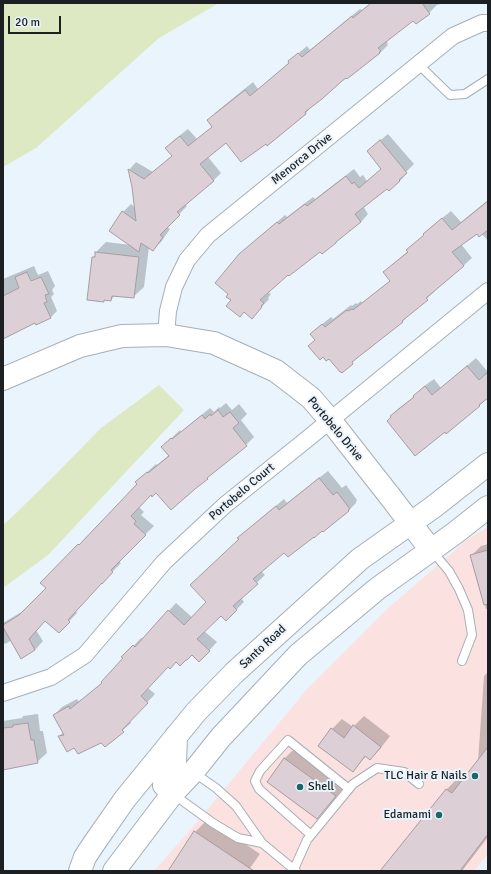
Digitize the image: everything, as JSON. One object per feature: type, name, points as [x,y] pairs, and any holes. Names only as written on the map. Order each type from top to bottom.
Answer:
[{"type":"main road","name":"Portobelo Drive","points":[[3,379],[80,346],[122,336],[166,335],[214,343],[276,371],[311,398],[330,420],[431,550]]},
{"type":"main road","name":"Santo Road","points":[[80,871],[85,857],[126,799],[196,712],[234,673],[360,560],[432,508],[488,464]]},
{"type":"main road","points":[[114,871],[173,793],[193,772],[221,736],[298,655],[377,589],[488,507]]},
{"type":"main road","points":[[173,793],[164,785],[165,774],[175,763],[176,736]]},
{"type":"street","name":"Menorca Drive","points":[[166,335],[168,311],[174,287],[187,260],[208,235],[453,36],[488,23]]},
{"type":"street","name":"Portobelo Court","points":[[3,693],[51,677],[85,655],[164,562],[225,505],[488,291]]},
{"type":"lane","points":[[418,64],[450,96],[465,94],[488,79]]},
{"type":"lane","points":[[431,550],[449,571],[468,610],[472,635],[462,661]]},
{"type":"lane","points":[[311,835],[259,789],[255,781],[260,771],[288,740],[349,789]]},
{"type":"lane","points":[[193,772],[216,788],[236,806],[262,843],[295,870],[307,840],[353,784],[377,768],[404,772],[418,784]]},
{"type":"lane","points":[[173,793],[213,823],[238,838],[262,843]]},
{"type":"shaded area","points":[[488,527],[488,854],[474,871],[154,871],[191,829],[308,688],[387,609],[468,539]]},
{"type":"green space","points":[[3,3],[219,3],[159,38],[36,148],[3,167]]},
{"type":"green space","points":[[159,385],[184,410],[48,555],[3,587],[3,525],[101,428]]},
{"type":"building","points":[[371,3],[422,3],[430,14],[416,24],[413,21],[378,48],[381,51],[379,52],[380,53],[347,79],[346,78],[342,81],[305,112],[306,114],[267,146],[266,144],[241,162],[226,143],[200,164],[214,181],[177,212],[180,215],[160,235],[163,237],[153,251],[141,243],[139,252],[109,231],[122,211],[136,221],[132,187],[128,169],[144,179],[172,156],[165,148],[180,136],[188,146],[212,127],[207,120],[245,90],[250,96],[289,63],[288,61],[298,53],[302,57],[352,16],[353,18]]},
{"type":"building","points":[[380,140],[407,173],[399,180],[400,181],[389,191],[387,189],[355,214],[361,222],[322,254],[320,252],[289,276],[288,275],[260,300],[264,303],[252,319],[244,312],[240,317],[226,306],[231,300],[226,297],[228,294],[215,283],[239,254],[277,222],[279,224],[305,204],[307,206],[346,176],[352,184],[354,182],[359,188],[381,169],[367,151]]},
{"type":"building","points":[[488,201],[488,230],[479,237],[477,234],[452,252],[464,266],[426,298],[428,300],[402,321],[403,322],[352,362],[353,364],[342,373],[329,359],[326,361],[323,357],[320,360],[308,346],[315,340],[310,334],[322,324],[325,327],[347,310],[353,310],[390,281],[383,272],[408,252],[406,250],[442,218],[452,230]]},
{"type":"building","points":[[95,252],[139,257],[134,298],[112,296],[111,301],[104,300],[104,302],[87,300],[92,257],[95,257]]},
{"type":"building","points":[[27,272],[31,281],[41,277],[49,294],[45,295],[47,302],[44,303],[51,318],[36,325],[35,323],[3,339],[3,296],[19,288],[15,277]]},
{"type":"building","points":[[467,366],[479,380],[488,372],[488,398],[446,434],[445,432],[415,456],[387,421],[391,417],[390,416],[425,386],[432,395]]},
{"type":"building","points":[[218,410],[223,417],[230,412],[239,423],[233,428],[247,446],[207,478],[208,479],[171,510],[156,493],[152,497],[151,495],[131,516],[136,521],[134,524],[146,535],[111,570],[113,572],[68,620],[70,622],[59,633],[45,621],[29,639],[35,650],[21,659],[3,625],[19,615],[46,588],[40,583],[78,544],[79,545],[137,484],[135,482],[169,456],[161,447],[202,415],[205,419],[210,414],[211,416]]},
{"type":"building","points":[[319,478],[333,495],[337,492],[350,509],[348,510],[349,511],[288,557],[284,553],[253,579],[258,584],[233,606],[237,610],[226,621],[221,616],[197,639],[210,651],[199,662],[192,655],[180,666],[176,662],[170,669],[168,667],[141,696],[148,703],[122,730],[124,732],[105,747],[101,743],[78,754],[74,748],[67,752],[58,736],[64,735],[53,715],[69,706],[70,709],[102,683],[101,682],[123,658],[121,657],[133,645],[135,647],[168,610],[184,625],[206,602],[190,585],[239,539],[237,538],[276,506],[279,510]]},
{"type":"building","points":[[488,550],[488,604],[484,605],[470,555]]},
{"type":"building","points":[[28,723],[31,740],[34,740],[38,763],[3,770],[3,728]]},
{"type":"building","points":[[353,725],[381,747],[370,760],[365,756],[353,772],[318,746],[331,728],[344,738]]},
{"type":"building","points":[[488,747],[488,834],[460,871],[380,871],[446,789],[452,793]]},
{"type":"building","points":[[284,758],[336,796],[317,819],[267,782]]},
{"type":"building","points":[[194,831],[254,871],[168,871]]},
{"type":"place","name":"TLC Hair & Nails","points":[[475,776]]},
{"type":"place","name":"Shell","points":[[300,787]]},
{"type":"place","name":"Edamami","points":[[439,815]]}]
